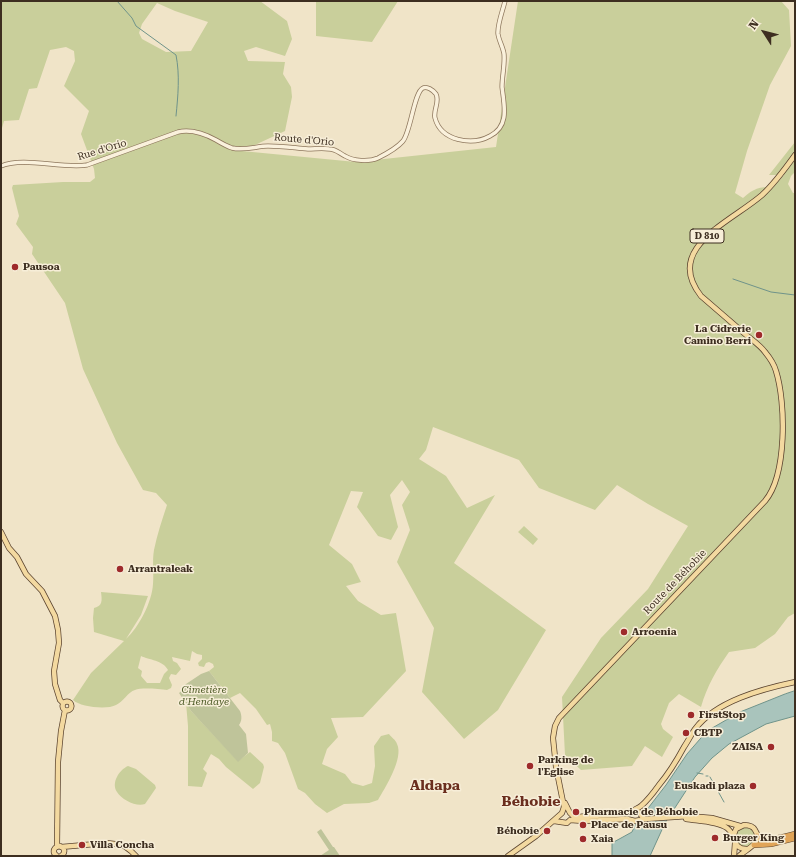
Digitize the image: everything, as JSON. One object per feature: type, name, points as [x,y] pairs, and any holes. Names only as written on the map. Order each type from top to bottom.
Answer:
[{"type":"highway","points":[[758,836],[769,839],[795,833]]},
{"type":"highway","points":[[754,845],[771,844],[795,838]]},
{"type":"main road","name":"Route de Béhobie","points":[[561,814],[564,807],[556,767],[553,738],[555,726],[559,718],[769,496],[774,488],[780,458],[780,414],[772,362],[765,351],[701,296],[694,288],[689,268],[691,256],[699,244],[708,235],[762,195],[795,155]]},
{"type":"main road","points":[[1,532],[9,548],[18,557],[26,574],[42,590],[55,616],[58,630],[59,643],[54,671],[55,684],[60,700],[63,702],[62,707],[65,710],[60,731],[58,762],[57,837],[62,844],[61,848],[64,854],[61,856]]},
{"type":"main road","points":[[637,821],[640,818],[638,812],[642,805],[664,779],[692,733],[704,719],[719,709],[753,693],[795,682]]},
{"type":"main road","points":[[63,702],[68,701],[71,704],[70,709],[65,710]]},
{"type":"main road","name":"Route de Béhobie","points":[[563,800],[570,816]]},
{"type":"main road","points":[[629,816],[631,811],[638,812],[644,819]]},
{"type":"main road","points":[[508,856],[536,836],[565,812],[574,817],[629,816]]},
{"type":"main road","points":[[561,814],[560,818],[563,822]]},
{"type":"main road","points":[[554,821],[567,822],[570,816]]},
{"type":"main road","points":[[629,816],[632,821],[689,816],[712,818],[740,826],[751,826],[758,836],[757,841],[739,856]]},
{"type":"main road","points":[[670,818],[713,823],[723,826],[730,830],[734,840],[740,848],[748,849]]},
{"type":"main road","points":[[734,856],[735,831],[740,826]]},
{"type":"main road","points":[[54,855],[54,850],[61,848],[107,843],[123,845],[136,856]]},
{"type":"street","name":"Route d'Orio","points":[[182,131],[206,135],[234,148],[242,149],[268,146],[335,149],[351,158],[368,160],[378,158],[403,140],[408,130],[418,92],[424,88],[427,88],[432,90],[436,95],[437,104],[434,116],[439,127],[447,135],[456,139],[470,141],[488,137],[499,130],[504,117],[505,108],[502,86],[504,53],[498,34],[505,1]]},
{"type":"street","name":"Rue d'Orio","points":[[1,166],[16,162],[76,166],[87,165],[182,131]]},
{"type":"green space","points":[[1,1],[260,1],[287,21],[292,39],[285,56],[256,47],[244,51],[248,61],[285,62],[283,74],[291,87],[292,97],[285,131],[242,151],[356,162],[496,147],[518,1],[781,1],[789,10],[791,46],[770,85],[747,151],[735,193],[743,198],[750,192],[757,189],[773,187],[784,175],[769,175],[795,142],[795,172],[791,176],[788,184],[793,193],[795,193],[795,613],[788,617],[775,634],[755,648],[729,652],[713,678],[701,707],[679,694],[669,703],[661,724],[663,729],[673,737],[662,757],[645,746],[632,766],[581,770],[565,755],[562,697],[601,638],[648,589],[688,526],[617,485],[595,510],[539,488],[519,460],[433,427],[426,450],[419,459],[446,476],[467,508],[495,495],[454,563],[546,630],[498,710],[464,739],[422,692],[434,628],[397,562],[410,530],[402,505],[410,492],[402,480],[390,495],[398,527],[391,540],[378,536],[357,507],[363,492],[351,491],[329,545],[352,564],[361,582],[346,586],[358,601],[381,615],[396,613],[406,671],[363,717],[331,718],[338,737],[327,749],[322,764],[345,774],[352,783],[363,786],[372,783],[375,766],[374,746],[381,736],[389,734],[395,740],[398,750],[398,757],[393,773],[378,800],[369,803],[344,804],[327,813],[315,804],[305,793],[298,789],[285,753],[278,743],[272,741],[270,724],[267,725],[256,709],[240,693],[230,698],[209,671],[214,667],[213,664],[209,662],[206,663],[204,667],[199,666],[198,663],[202,659],[202,655],[192,651],[190,661],[172,657],[173,661],[177,663],[181,669],[176,675],[171,674],[169,678],[172,685],[171,688],[167,690],[151,688],[138,689],[132,691],[119,704],[112,707],[87,706],[76,702],[73,700],[91,673],[124,641],[94,632],[94,608],[99,606],[102,600],[101,592],[148,596],[141,615],[126,639],[136,628],[144,614],[152,591],[154,550],[167,505],[156,493],[143,490],[117,443],[83,369],[65,303],[32,254],[33,247],[16,224],[19,216],[12,188],[13,185],[90,182],[95,178],[94,169],[81,134],[89,111],[64,86],[75,61],[74,51],[66,47],[50,50],[37,88],[29,89],[19,120],[4,121],[1,128]],"holes":[[[157,3],[175,11],[208,22],[191,51],[166,52],[142,39],[139,33],[142,24]],[[141,656],[159,662],[166,667],[168,670],[164,674],[160,683],[147,683],[141,676],[142,671],[138,668]]]},
{"type":"green space","points":[[316,1],[398,1],[372,42],[316,36]]},
{"type":"green space","points":[[524,526],[538,539],[533,545],[518,532]]},
{"type":"green space","name":"Cimetière d'Hendaye","points":[[209,671],[241,713],[239,725],[246,734],[248,753],[238,762],[191,711],[179,693],[184,689],[183,686],[201,674]]},
{"type":"green space","points":[[186,703],[191,711],[238,761],[250,752],[263,764],[264,767],[260,783],[253,789],[226,767],[219,759],[211,754],[203,769],[207,773],[202,787],[188,786],[188,726]]},
{"type":"green space","points":[[128,766],[136,769],[155,785],[156,788],[145,804],[134,804],[122,798],[115,788],[115,781],[117,777],[122,770]]},
{"type":"green space","points":[[745,827],[752,830],[755,837],[752,844],[745,847],[738,844],[735,837],[738,830]]},
{"type":"green space","points":[[321,829],[340,856],[320,856],[329,850],[317,832]]},
{"type":"water","points":[[795,691],[795,716],[766,724],[729,744],[712,758],[695,777],[665,823],[650,856],[612,856],[612,843],[632,832],[635,825],[666,785],[687,754],[707,731],[740,712]]},
{"type":"waterway","points":[[117,1],[132,18],[136,26],[176,55],[178,78],[176,116]]},
{"type":"waterway","points":[[733,279],[771,292],[795,295]]},
{"type":"waterway","points":[[697,773],[703,774]]},
{"type":"waterway","points":[[710,777],[724,802]]},
{"type":"place","name":"Pausoa","points":[[15,267]]},
{"type":"place","name":"La Cidrerie Camino Berri","points":[[759,335]]},
{"type":"place","name":"Arrantraleak","points":[[120,569]]},
{"type":"place","name":"Arroenia","points":[[624,632]]},
{"type":"place","name":"FirstStop","points":[[691,715]]},
{"type":"place","name":"CBTP","points":[[686,733]]},
{"type":"place","name":"ZAISA","points":[[771,747]]},
{"type":"place","name":"Parking de l'Eglise","points":[[530,766]]},
{"type":"place","name":"Euskadi plaza","points":[[753,786]]},
{"type":"place","name":"Pharmacie de Béhobie","points":[[576,812]]},
{"type":"place","name":"Place de Pausu","points":[[583,825]]},
{"type":"place","name":"Béhobie","points":[[547,831]]},
{"type":"place","name":"Burger King","points":[[715,838]]},
{"type":"place","name":"Xaia","points":[[583,839]]},
{"type":"place","name":"Villa Concha","points":[[82,845]]},
{"type":"district","name":"Aldapa","points":[[435,786]]},
{"type":"district","name":"Béhobie","points":[[531,802]]}]
